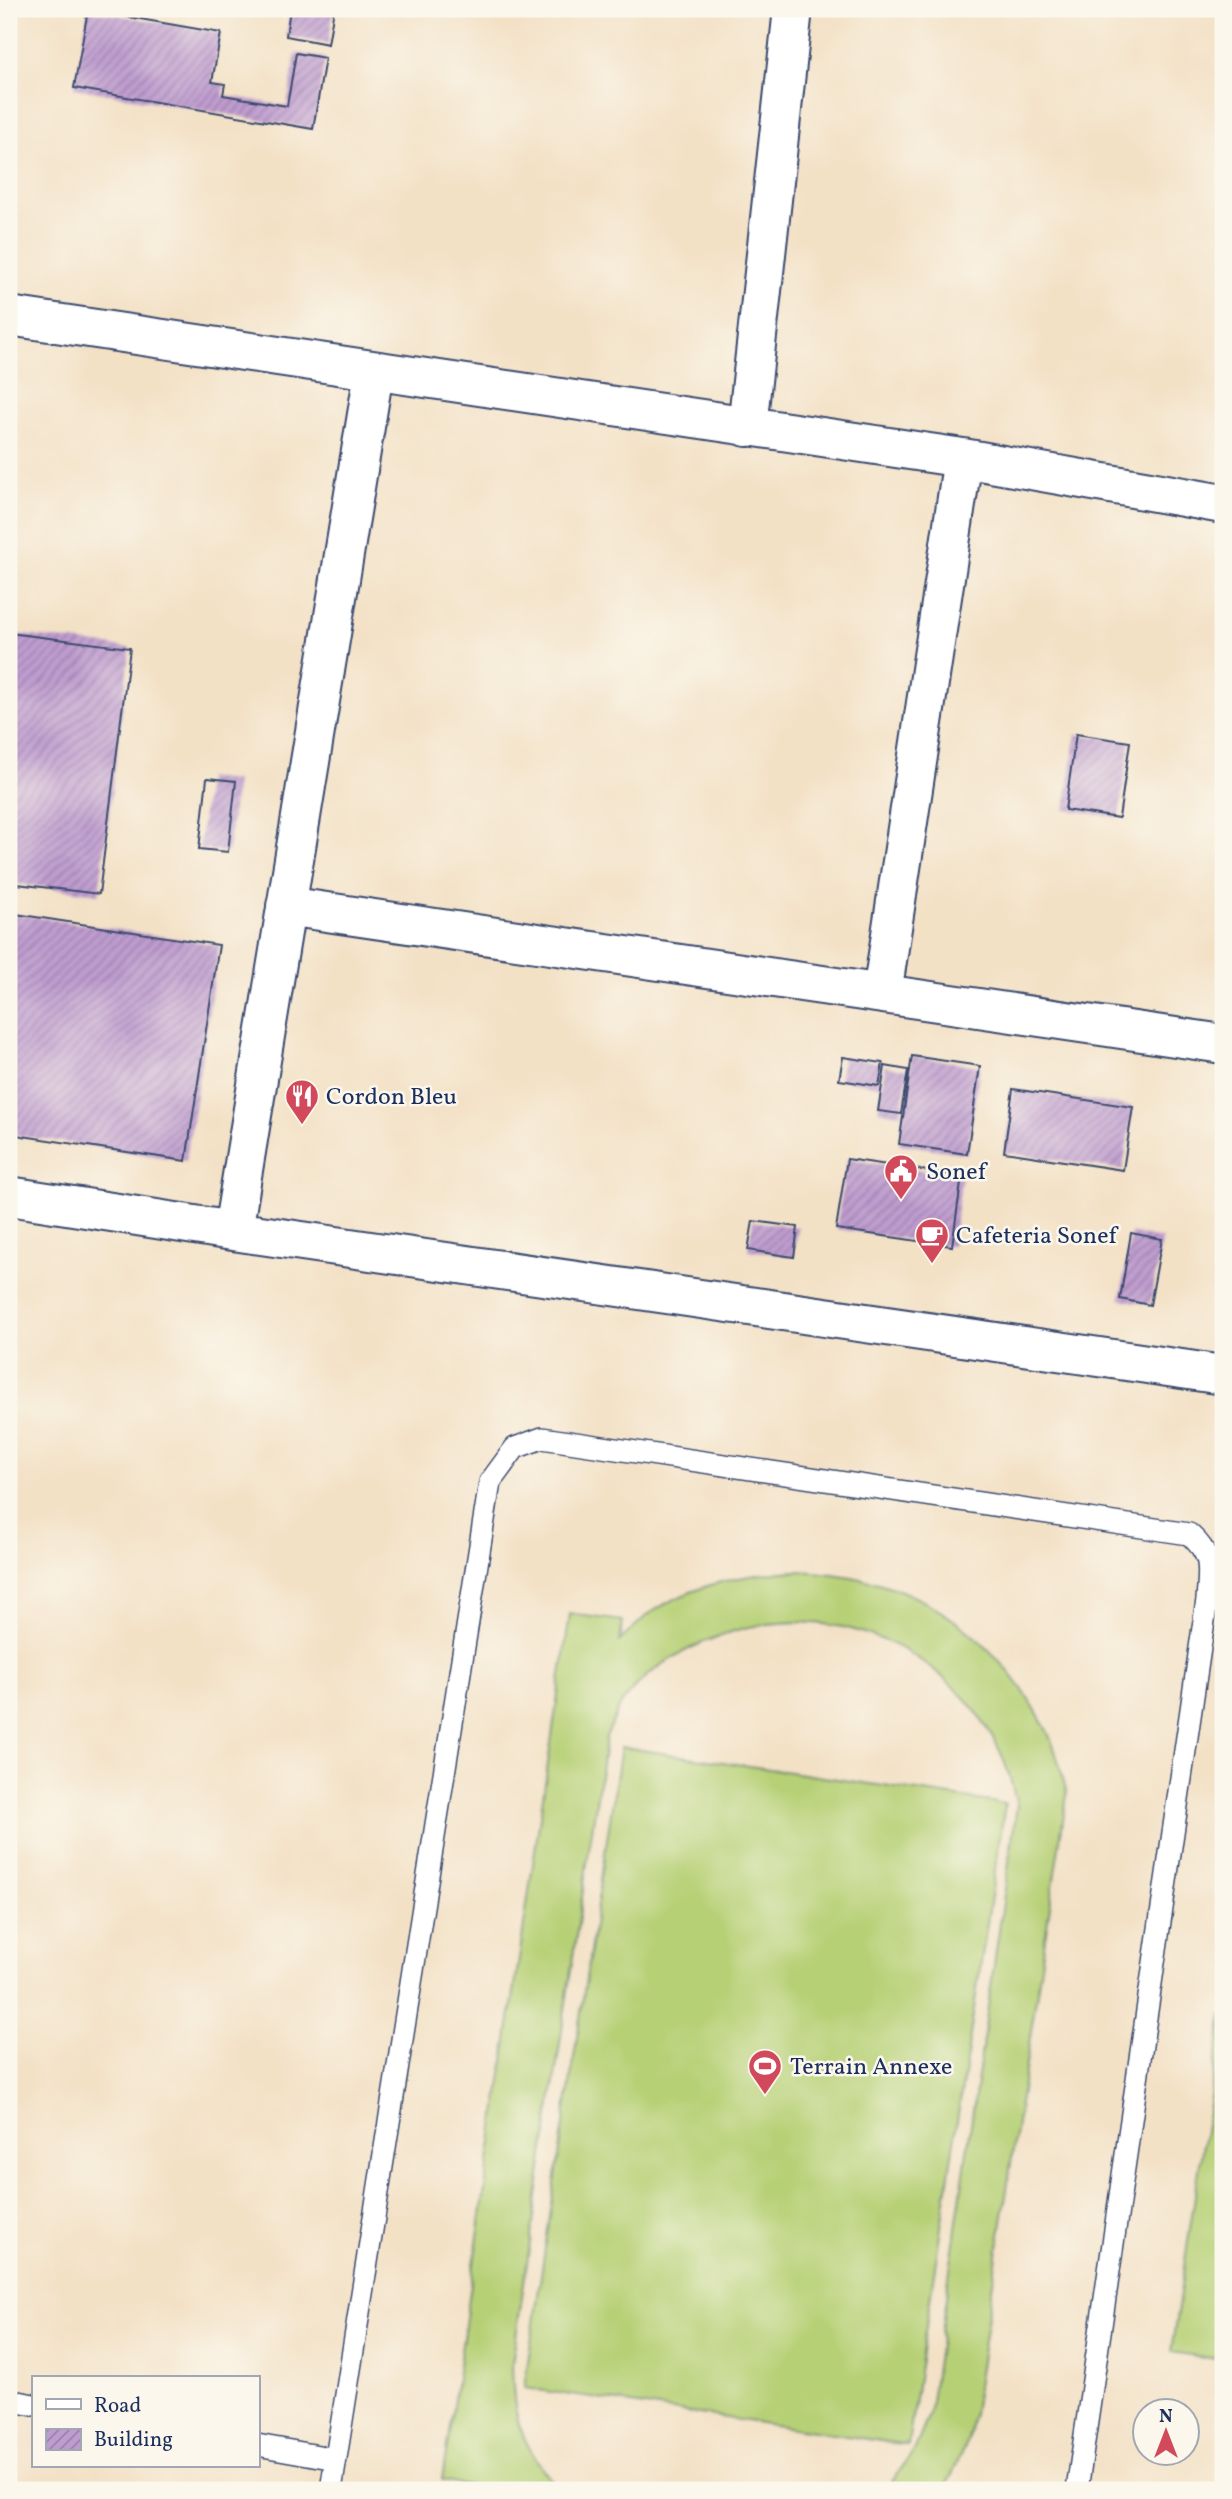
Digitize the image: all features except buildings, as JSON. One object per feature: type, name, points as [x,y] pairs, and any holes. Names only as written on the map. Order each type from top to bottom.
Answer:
[{"type":"street","points":[[747,427],[793,9]]},
{"type":"street","points":[[9,317],[963,458],[1223,505]]},
{"type":"street","points":[[233,1231],[374,372]]},
{"type":"street","points":[[882,994],[963,458]]},
{"type":"street","points":[[286,906],[1223,1044]]},
{"type":"street","points":[[9,1196],[1223,1375]]},
{"type":"lane","points":[[331,2490],[490,1482],[515,1448],[542,1438],[1189,1534],[1205,1548],[1209,1569],[1207,1600],[1077,2490]]},
{"type":"lane","points":[[9,2400],[32,2405]]},
{"type":"lane","points":[[259,2445],[336,2459]]},
{"type":"green space","points":[[797,1571],[852,1577],[898,1590],[924,1602],[972,1634],[1011,1675],[1043,1723],[1067,1794],[970,2433],[952,2475],[942,2490],[886,2490],[915,2449],[929,2415],[1017,1806],[1013,1790],[1001,1752],[975,1710],[947,1681],[915,1657],[880,1639],[842,1627],[802,1622],[762,1625],[722,1635],[666,1661],[642,1680],[622,1703],[606,1737],[512,2363],[514,2402],[522,2431],[536,2458],[559,2490],[490,2490],[442,2480],[570,1614],[623,1621],[620,1641],[652,1612],[686,1594],[740,1578]]},
{"type":"green space","name":"Terrain Annexe","points":[[621,1747],[1005,1804],[908,2445],[524,2388]]},
{"type":"green space","points":[[1223,2014],[1223,2360],[1171,2352]]},
{"type":"place","name":"Cordon Bleu","points":[[302,1126]]},
{"type":"place","name":"Sonef","points":[[901,1201]]},
{"type":"place","name":"Cafeteria Sonef","points":[[932,1265]]},
{"type":"place","name":"Terrain Annexe","points":[[765,2096]]}]
